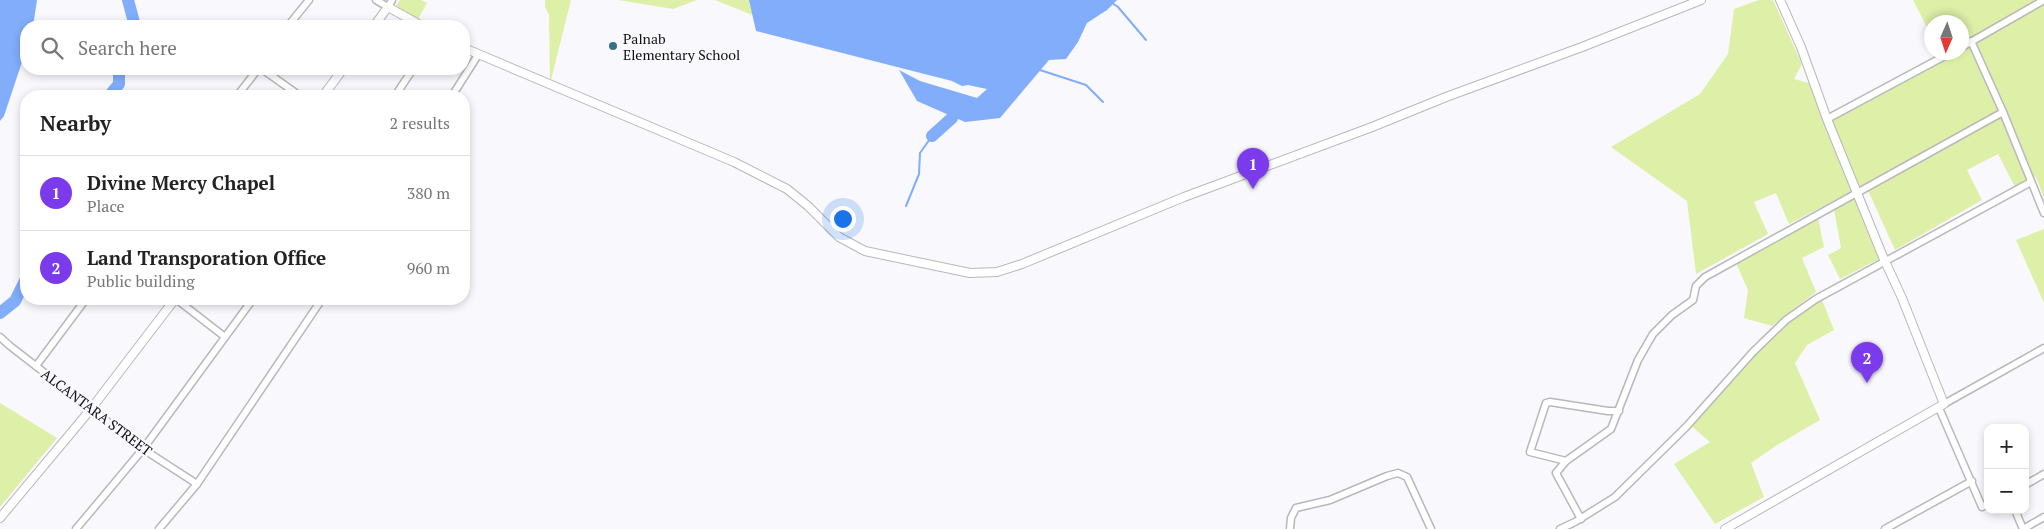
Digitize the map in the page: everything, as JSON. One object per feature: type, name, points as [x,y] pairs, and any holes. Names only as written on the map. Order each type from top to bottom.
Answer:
[{"type":"street","points":[[293,20],[309,0]]},
{"type":"street","points":[[376,0],[390,3],[414,20]]},
{"type":"street","points":[[470,51],[743,167],[787,190],[808,206],[839,237],[865,251],[970,273],[997,272],[1022,264],[1184,197],[1372,128],[1446,97],[1702,0]]},
{"type":"street","points":[[1780,0],[1802,51],[1826,119],[1902,298],[1941,406],[1982,507],[1984,506]]},
{"type":"street","points":[[2044,0],[1971,41],[2003,112],[2044,213]]},
{"type":"street","points":[[378,20],[390,3]]},
{"type":"street","points":[[470,68],[478,55]]},
{"type":"street","points":[[1826,119],[1937,60]]},
{"type":"street","points":[[242,90],[253,75]]},
{"type":"street","points":[[270,75],[292,90]]},
{"type":"street","points":[[327,90],[339,75]]},
{"type":"street","points":[[399,90],[409,75]]},
{"type":"street","points":[[456,90],[465,75]]},
{"type":"street","points":[[1579,529],[1578,521],[1556,473],[1566,461],[1611,428],[1638,360],[1653,334],[1660,325],[1693,300],[1696,286],[1705,277],[2003,112]]},
{"type":"street","points":[[1560,529],[1578,521],[1615,497],[1686,426],[1753,352],[1786,320],[1816,299],[2031,182]]},
{"type":"street","points":[[36,366],[82,305]]},
{"type":"street","points":[[0,518],[91,409],[171,305]]},
{"type":"street","points":[[184,305],[226,337]]},
{"type":"street","points":[[76,529],[144,449],[249,305]]},
{"type":"street","points":[[159,529],[197,484],[318,305]]},
{"type":"street","name":"ALCANTARA STREET","points":[[0,337],[144,449],[197,484]]},
{"type":"street","points":[[1725,529],[2044,348]]},
{"type":"street","points":[[1566,461],[1530,452],[1546,403],[1619,411]]},
{"type":"street","points":[[1290,529],[1291,518],[1296,508],[1330,500],[1398,473],[1407,477],[1431,529]]},
{"type":"street","points":[[2029,483],[2044,474]]},
{"type":"street","points":[[1885,529],[1972,481]]},
{"type":"street","points":[[2016,514],[2023,529],[2044,517]]},
{"type":"green space","points":[[400,0],[421,0],[427,3],[418,19],[396,6]]},
{"type":"green space","points":[[545,0],[571,0],[550,84],[549,15],[545,7]]},
{"type":"green space","points":[[618,0],[697,0],[673,9]]},
{"type":"green space","points":[[715,0],[767,0],[755,16]]},
{"type":"green space","points":[[1759,0],[1773,0],[1802,64],[1794,79],[1809,83],[1854,190],[1789,224],[1776,193],[1754,202],[1768,234],[1696,274],[1687,201],[1611,147],[1700,94],[1728,54],[1734,9]]},
{"type":"green space","points":[[1913,0],[2044,0],[2044,198],[2036,177],[2016,189],[1998,154],[1967,170],[1982,200],[1895,250],[1867,188],[1859,192],[1887,255],[1840,279],[1828,255],[1841,248],[1834,209],[1859,191],[1829,119],[1939,60],[1969,60],[1969,15],[1924,15],[1924,21]]},
{"type":"green space","points":[[1818,218],[1824,247],[1802,258],[1816,292],[1772,326],[1744,318],[1748,290],[1736,263]]},
{"type":"green space","points":[[2044,229],[2044,303],[2016,240]]},
{"type":"green space","points":[[1821,297],[1834,330],[1807,345],[1795,363],[1820,420],[1777,445],[1751,463],[1764,497],[1715,524],[1674,464],[1710,442],[1689,424],[1786,320]]},
{"type":"green space","points":[[0,403],[57,438],[0,507]]},
{"type":"water","points":[[0,0],[37,0],[34,20],[20,20],[20,68],[4,116],[0,121]]},
{"type":"water","points":[[749,0],[1117,0],[1107,10],[1087,23],[1078,42],[1066,59],[1049,60],[1000,118],[965,122],[917,101],[899,70],[920,81],[977,98],[987,89],[968,85],[962,86],[952,81],[756,31]]},
{"type":"waterway","points":[[128,0],[133,20]]},
{"type":"waterway","points":[[1112,3],[1118,7],[1146,40]]},
{"type":"waterway","points":[[1040,70],[1086,85],[1103,102]]},
{"type":"waterway","points":[[114,90],[119,84],[119,75]]},
{"type":"waterway","points":[[932,136],[952,118],[954,110],[964,108]]},
{"type":"waterway","points":[[906,206],[919,174],[920,153],[932,136]]},
{"type":"waterway","points":[[0,313],[15,301],[20,291]]},
{"type":"place","name":"Palnab Elementary School","points":[[613,46]]},
{"type":"place","name":"Divine Mercy Chapel","points":[[1253,189]]},
{"type":"place","name":"Land Transporation Office","points":[[1867,383]]}]
